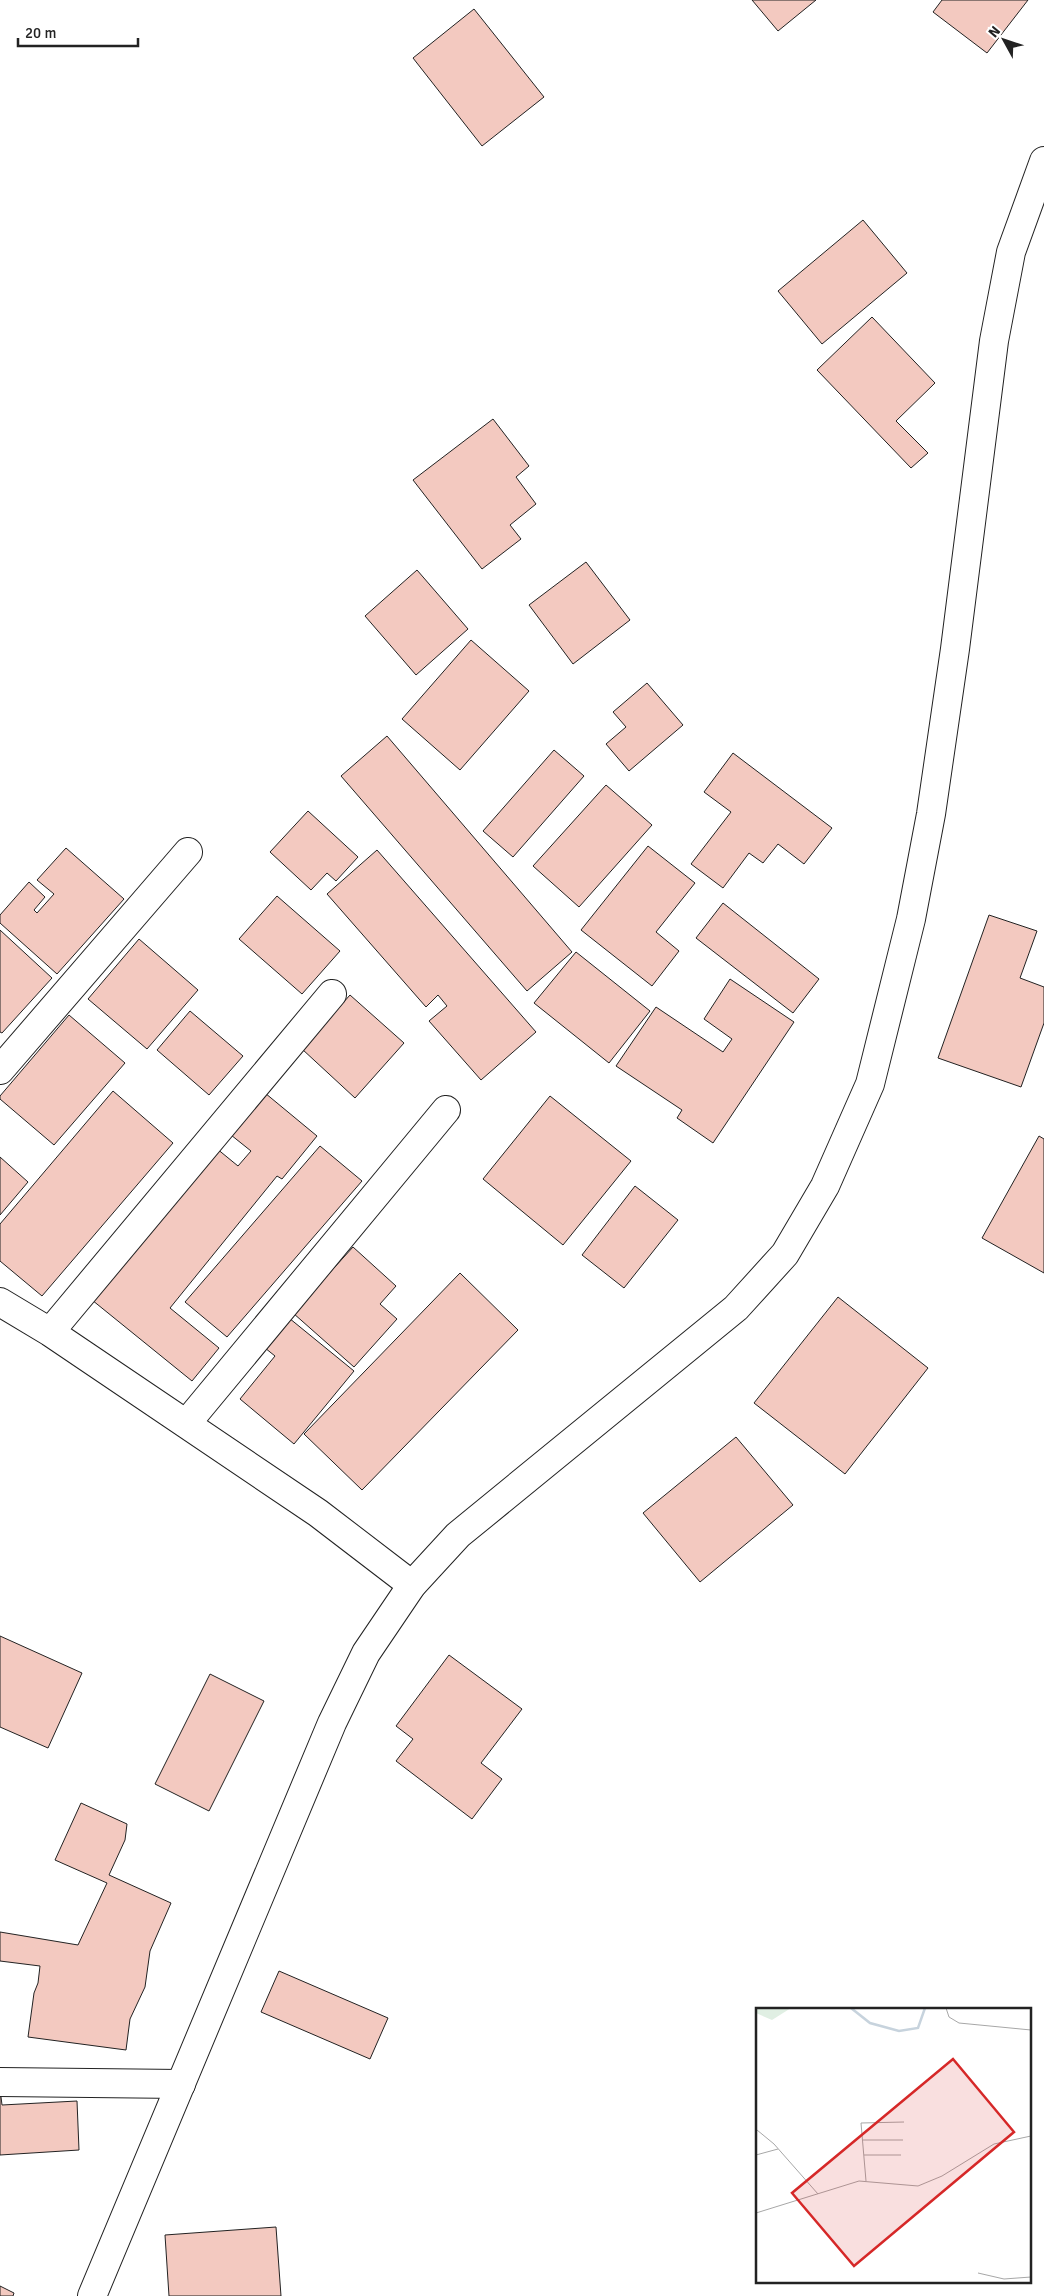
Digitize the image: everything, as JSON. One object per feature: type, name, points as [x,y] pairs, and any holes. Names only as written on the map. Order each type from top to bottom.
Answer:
[{"type":"street","points":[[92,2296],[332,1723],[366,1653],[412,1585],[458,1535],[736,1308],[785,1254],[825,1186],[870,1084],[911,919],[931,814],[954,658],[994,341],[1011,252],[1044,161]]},
{"type":"street","points":[[0,1070],[188,852]]},
{"type":"street","points":[[50,1332],[332,994]]},
{"type":"street","points":[[186,1424],[446,1110]]},
{"type":"street","points":[[0,1302],[50,1332],[318,1513],[412,1585]]},
{"type":"street","points":[[0,2082],[181,2084]]},
{"type":"building","points":[[752,0],[816,0],[778,31]]},
{"type":"building","points":[[942,0],[1028,0],[987,53],[933,12]]},
{"type":"building","points":[[474,9],[544,97],[482,146],[413,58]]},
{"type":"building","points":[[863,220],[907,273],[822,344],[778,291]]},
{"type":"building","points":[[872,317],[935,383],[896,421],[928,453],[911,468],[817,370]]},
{"type":"building","points":[[493,419],[529,466],[516,477],[536,504],[510,525],[521,539],[482,569],[413,480]]},
{"type":"building","points":[[586,562],[630,620],[573,664],[529,605]]},
{"type":"building","points":[[417,570],[468,629],[416,675],[365,616]]},
{"type":"building","points":[[471,640],[529,691],[460,770],[402,719]]},
{"type":"building","points":[[647,683],[683,725],[629,771],[606,744],[626,727],[613,712]]},
{"type":"building","points":[[387,736],[572,952],[527,991],[341,776]]},
{"type":"building","points":[[554,750],[584,776],[513,857],[483,831]]},
{"type":"building","points":[[733,753],[832,828],[804,864],[778,844],[763,863],[749,853],[723,888],[691,864],[731,812],[704,792]]},
{"type":"building","points":[[606,785],[652,825],[579,907],[533,866]]},
{"type":"building","points":[[308,811],[358,857],[336,881],[327,873],[311,890],[270,852]]},
{"type":"building","points":[[648,846],[695,883],[656,932],[679,951],[652,986],[581,930]]},
{"type":"building","points":[[66,848],[124,899],[57,974],[0,923],[0,915],[29,882],[45,897],[34,910],[37,913],[54,894],[37,880]]},
{"type":"building","points":[[377,850],[536,1032],[481,1080],[429,1021],[447,1006],[438,995],[426,1007],[327,894]]},
{"type":"building","points":[[277,896],[340,951],[302,994],[239,939]]},
{"type":"building","points":[[723,903],[819,979],[793,1013],[696,938]]},
{"type":"building","points":[[989,915],[1037,931],[1020,978],[1044,987],[1044,1023],[1021,1087],[938,1058]]},
{"type":"building","points":[[0,930],[52,978],[2,1033],[0,1032]]},
{"type":"building","points":[[139,939],[198,990],[147,1049],[88,999]]},
{"type":"building","points":[[576,952],[650,1011],[609,1063],[534,1003]]},
{"type":"building","points":[[730,979],[794,1022],[713,1143],[677,1118],[682,1110],[616,1066],[656,1007],[723,1052],[732,1039],[704,1019]]},
{"type":"building","points":[[350,995],[404,1043],[355,1098],[302,1049]]},
{"type":"building","points":[[190,1011],[243,1056],[209,1095],[157,1050]]},
{"type":"building","points":[[69,1015],[125,1063],[54,1145],[0,1099],[0,1096]]},
{"type":"building","points":[[113,1091],[173,1143],[42,1296],[0,1261],[0,1224]]},
{"type":"building","points":[[265,1093],[317,1136],[282,1179],[277,1176],[170,1308],[219,1348],[192,1381],[92,1300],[216,1148],[238,1166],[251,1151],[231,1135]]},
{"type":"building","points":[[550,1096],[631,1161],[563,1245],[483,1179]]},
{"type":"building","points":[[1039,1136],[1044,1139],[1044,1273],[982,1238]]},
{"type":"building","points":[[320,1146],[362,1181],[227,1337],[185,1302]]},
{"type":"building","points":[[0,1157],[28,1182],[0,1215]]},
{"type":"building","points":[[635,1186],[678,1220],[624,1288],[582,1255]]},
{"type":"building","points":[[353,1247],[396,1286],[380,1304],[397,1319],[354,1367],[293,1313]]},
{"type":"building","points":[[460,1273],[518,1330],[362,1490],[304,1434]]},
{"type":"building","points":[[838,1297],[928,1368],[845,1474],[754,1403]]},
{"type":"building","points":[[289,1318],[354,1371],[294,1444],[240,1399],[275,1356],[265,1348]]},
{"type":"building","points":[[736,1437],[793,1505],[700,1582],[643,1513]]},
{"type":"building","points":[[0,1636],[82,1673],[48,1748],[0,1727]]},
{"type":"building","points":[[449,1655],[522,1709],[481,1763],[502,1779],[472,1819],[396,1761],[413,1739],[396,1726]]},
{"type":"building","points":[[210,1674],[264,1701],[209,1811],[155,1784]]},
{"type":"building","points":[[81,1803],[127,1824],[125,1840],[109,1875],[171,1903],[150,1951],[145,1987],[130,2019],[126,2050],[28,2037],[40,1966],[0,1961],[0,1932],[78,1945],[107,1883],[55,1860]]},
{"type":"building","points":[[279,1971],[388,2018],[370,2059],[261,2012]]},
{"type":"building","points":[[0,2089],[2,2105],[77,2101],[79,2150],[0,2155]]},
{"type":"building","points":[[276,2227],[281,2296],[169,2296],[165,2235]]},
{"type":"building","points":[[0,2286],[14,2293],[13,2296],[0,2296]]}]
